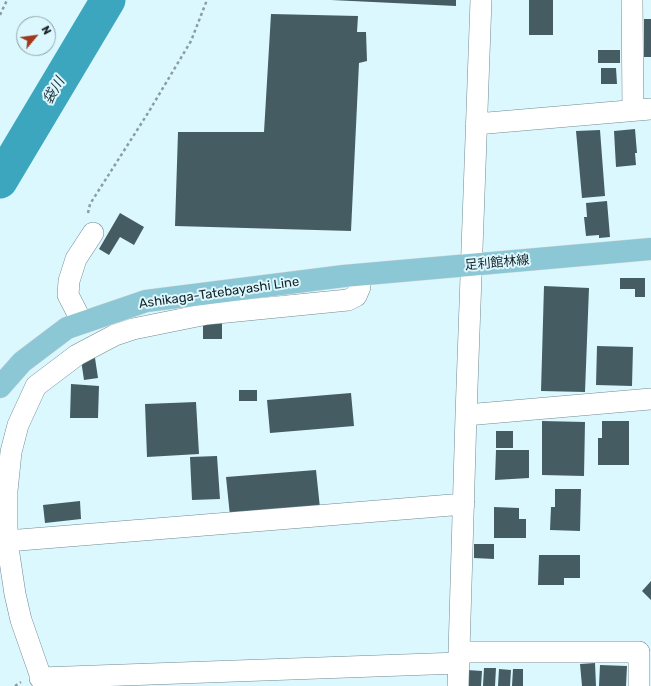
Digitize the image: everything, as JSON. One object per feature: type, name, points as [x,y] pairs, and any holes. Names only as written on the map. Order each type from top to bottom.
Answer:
[{"type":"main road","name":"足利館林線","points":[[82,322],[146,301],[359,275],[651,249]]},
{"type":"main road","points":[[0,387],[22,362],[67,328],[82,322]]},
{"type":"street","points":[[458,686],[481,0]]},
{"type":"street","points":[[476,124],[642,109],[632,0]]},
{"type":"street","points":[[82,322],[68,295],[69,281],[76,259],[93,233]]},
{"type":"street","points":[[359,275],[360,287],[356,296],[348,300],[207,314],[153,324],[115,335],[77,355],[36,386],[18,425],[11,452],[7,491],[7,541],[16,601],[34,682],[460,658],[639,652],[639,686]]},
{"type":"street","points":[[466,415],[651,399]]},
{"type":"street","points":[[7,541],[464,504]]},
{"type":"path","points":[[0,14],[7,0]]},
{"type":"path","points":[[93,233],[89,224],[90,204],[148,113],[190,41],[207,0]]},
{"type":"path","points":[[15,686],[34,682]]},
{"type":"building","points":[[331,0],[456,0],[456,6]]},
{"type":"building","points":[[529,0],[553,0],[553,35],[529,35]]},
{"type":"building","points":[[271,14],[358,16],[357,32],[366,32],[367,61],[359,63],[351,231],[175,226],[178,132],[264,132]]},
{"type":"building","points":[[644,19],[651,19],[651,57],[644,57]]},
{"type":"building","points":[[598,50],[620,50],[620,63],[598,63]]},
{"type":"building","points":[[601,68],[616,68],[617,84],[601,84]]},
{"type":"building","points":[[635,129],[637,153],[635,153],[636,165],[616,167],[614,131]]},
{"type":"building","points":[[600,130],[605,196],[582,198],[576,131]]},
{"type":"building","points":[[607,201],[610,237],[599,238],[599,235],[586,236],[584,217],[587,217],[586,203]]},
{"type":"building","points":[[120,213],[144,227],[134,245],[120,237],[109,255],[99,249]]},
{"type":"building","points":[[620,278],[645,278],[645,297],[635,297],[635,289],[620,289]]},
{"type":"building","points":[[544,286],[589,288],[585,392],[541,391]]},
{"type":"building","points":[[203,320],[222,321],[222,339],[203,339]]},
{"type":"building","points":[[597,346],[633,347],[632,386],[596,385]]},
{"type":"building","points":[[95,358],[98,378],[84,380],[81,360]]},
{"type":"building","points":[[71,384],[99,386],[98,418],[70,418]]},
{"type":"building","points":[[239,390],[257,390],[257,401],[239,401]]},
{"type":"building","points":[[351,393],[354,426],[270,433],[267,400]]},
{"type":"building","points":[[196,402],[199,454],[147,457],[145,404]]},
{"type":"building","points":[[542,421],[585,422],[584,476],[542,475]]},
{"type":"building","points":[[602,421],[629,421],[629,465],[598,465],[598,438],[602,438]]},
{"type":"building","points":[[496,431],[513,431],[513,448],[496,448]]},
{"type":"building","points":[[496,450],[529,450],[529,478],[495,480]]},
{"type":"building","points":[[217,456],[220,499],[192,500],[190,457]]},
{"type":"building","points":[[316,470],[320,508],[230,516],[226,477]]},
{"type":"building","points":[[555,489],[581,489],[580,531],[550,530],[551,507],[555,507]]},
{"type":"building","points":[[80,501],[81,519],[45,523],[43,505]]},
{"type":"building","points":[[494,507],[519,508],[519,519],[526,519],[526,538],[494,538]]},
{"type":"building","points":[[474,544],[494,544],[494,559],[474,558]]},
{"type":"building","points":[[539,555],[580,555],[580,578],[564,578],[564,585],[538,585]]},
{"type":"building","points":[[651,581],[651,600],[642,591]]},
{"type":"building","points":[[595,663],[596,686],[582,686],[580,664]]},
{"type":"building","points":[[600,665],[627,666],[626,686],[599,686]]},
{"type":"building","points":[[484,668],[496,668],[495,686],[483,686]]},
{"type":"building","points":[[499,669],[511,670],[510,686],[498,686]]},
{"type":"building","points":[[513,669],[523,669],[523,686],[512,686]]},
{"type":"building","points":[[467,670],[482,671],[481,686],[466,686]]},
{"type":"waterway","name":"袋川","points":[[0,181],[108,0]]}]
